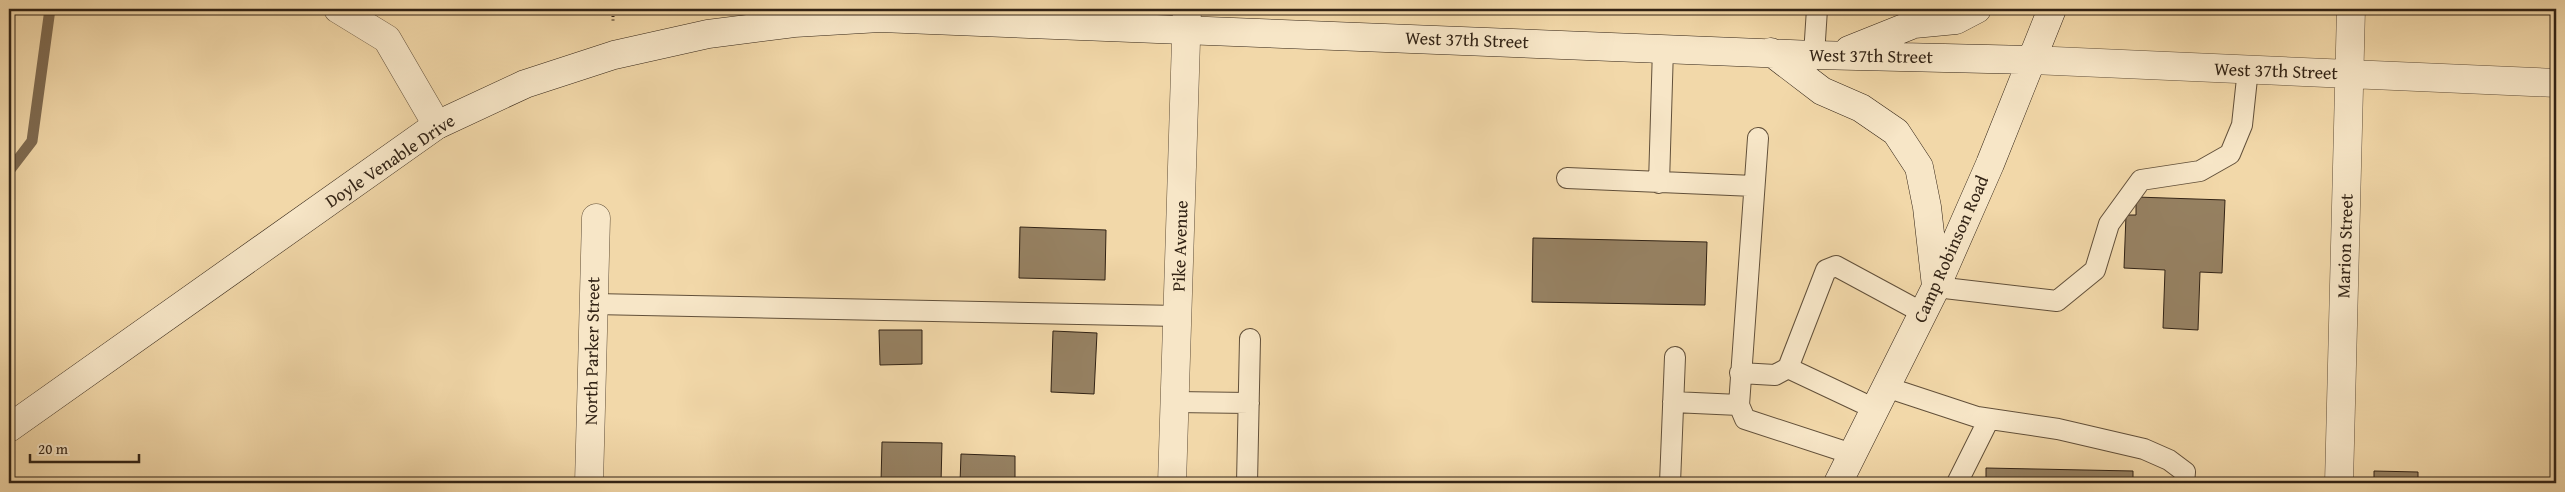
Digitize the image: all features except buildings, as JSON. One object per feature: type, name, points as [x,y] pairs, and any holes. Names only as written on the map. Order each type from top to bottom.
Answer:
[{"type":"main road","points":[[338,9],[387,39],[437,124]]},
{"type":"main road","points":[[1827,55],[1914,24],[1956,20],[1977,9]]},
{"type":"main road","name":"Camp Robinson Road","points":[[1838,483],[1936,287],[1990,164],[2052,9]]},
{"type":"main road","name":"Marion Street","points":[[2339,483],[2351,9]]},
{"type":"main road","name":"Doyle Venable Drive","points":[[9,428],[437,124],[525,84],[614,55],[708,34],[794,23],[880,18],[1186,19]]},
{"type":"main road","name":"West 37th Street","points":[[1186,19],[1663,48],[1827,55],[2031,60],[2556,83]]},
{"type":"main road","name":"Pike Avenue","points":[[1172,483],[1186,19]]},
{"type":"main road","points":[[1771,52],[1822,91],[1861,108],[1896,132],[1918,167],[1926,207],[1936,287]]},
{"type":"main road","name":"North Parker Street","points":[[589,483],[596,218]]},
{"type":"lane","points":[[1817,9],[1827,55]]},
{"type":"lane","points":[[1660,183],[1663,48]]},
{"type":"lane","points":[[1936,287],[2057,301],[2095,270],[2109,224],[2141,180],[2200,171],[2230,154],[2242,124],[2248,70]]},
{"type":"lane","points":[[1758,138],[1739,405],[1745,419],[1852,454]]},
{"type":"lane","points":[[1567,178],[1754,186]]},
{"type":"lane","points":[[1740,373],[1775,375],[1788,368],[1826,270],[1836,266],[1923,313]]},
{"type":"lane","points":[[594,304],[1178,316]]},
{"type":"lane","points":[[1247,483],[1250,339]]},
{"type":"lane","points":[[1670,483],[1675,357]]},
{"type":"lane","points":[[1788,368],[1880,398],[1990,419],[2058,429],[2144,450],[2169,460],[2185,472],[2184,483]]},
{"type":"lane","points":[[1175,402],[1249,403]]},
{"type":"lane","points":[[1674,402],[1739,405]]},
{"type":"lane","points":[[1958,483],[1990,419]]},
{"type":"waterway","points":[[9,171],[32,141],[50,9]]}]
